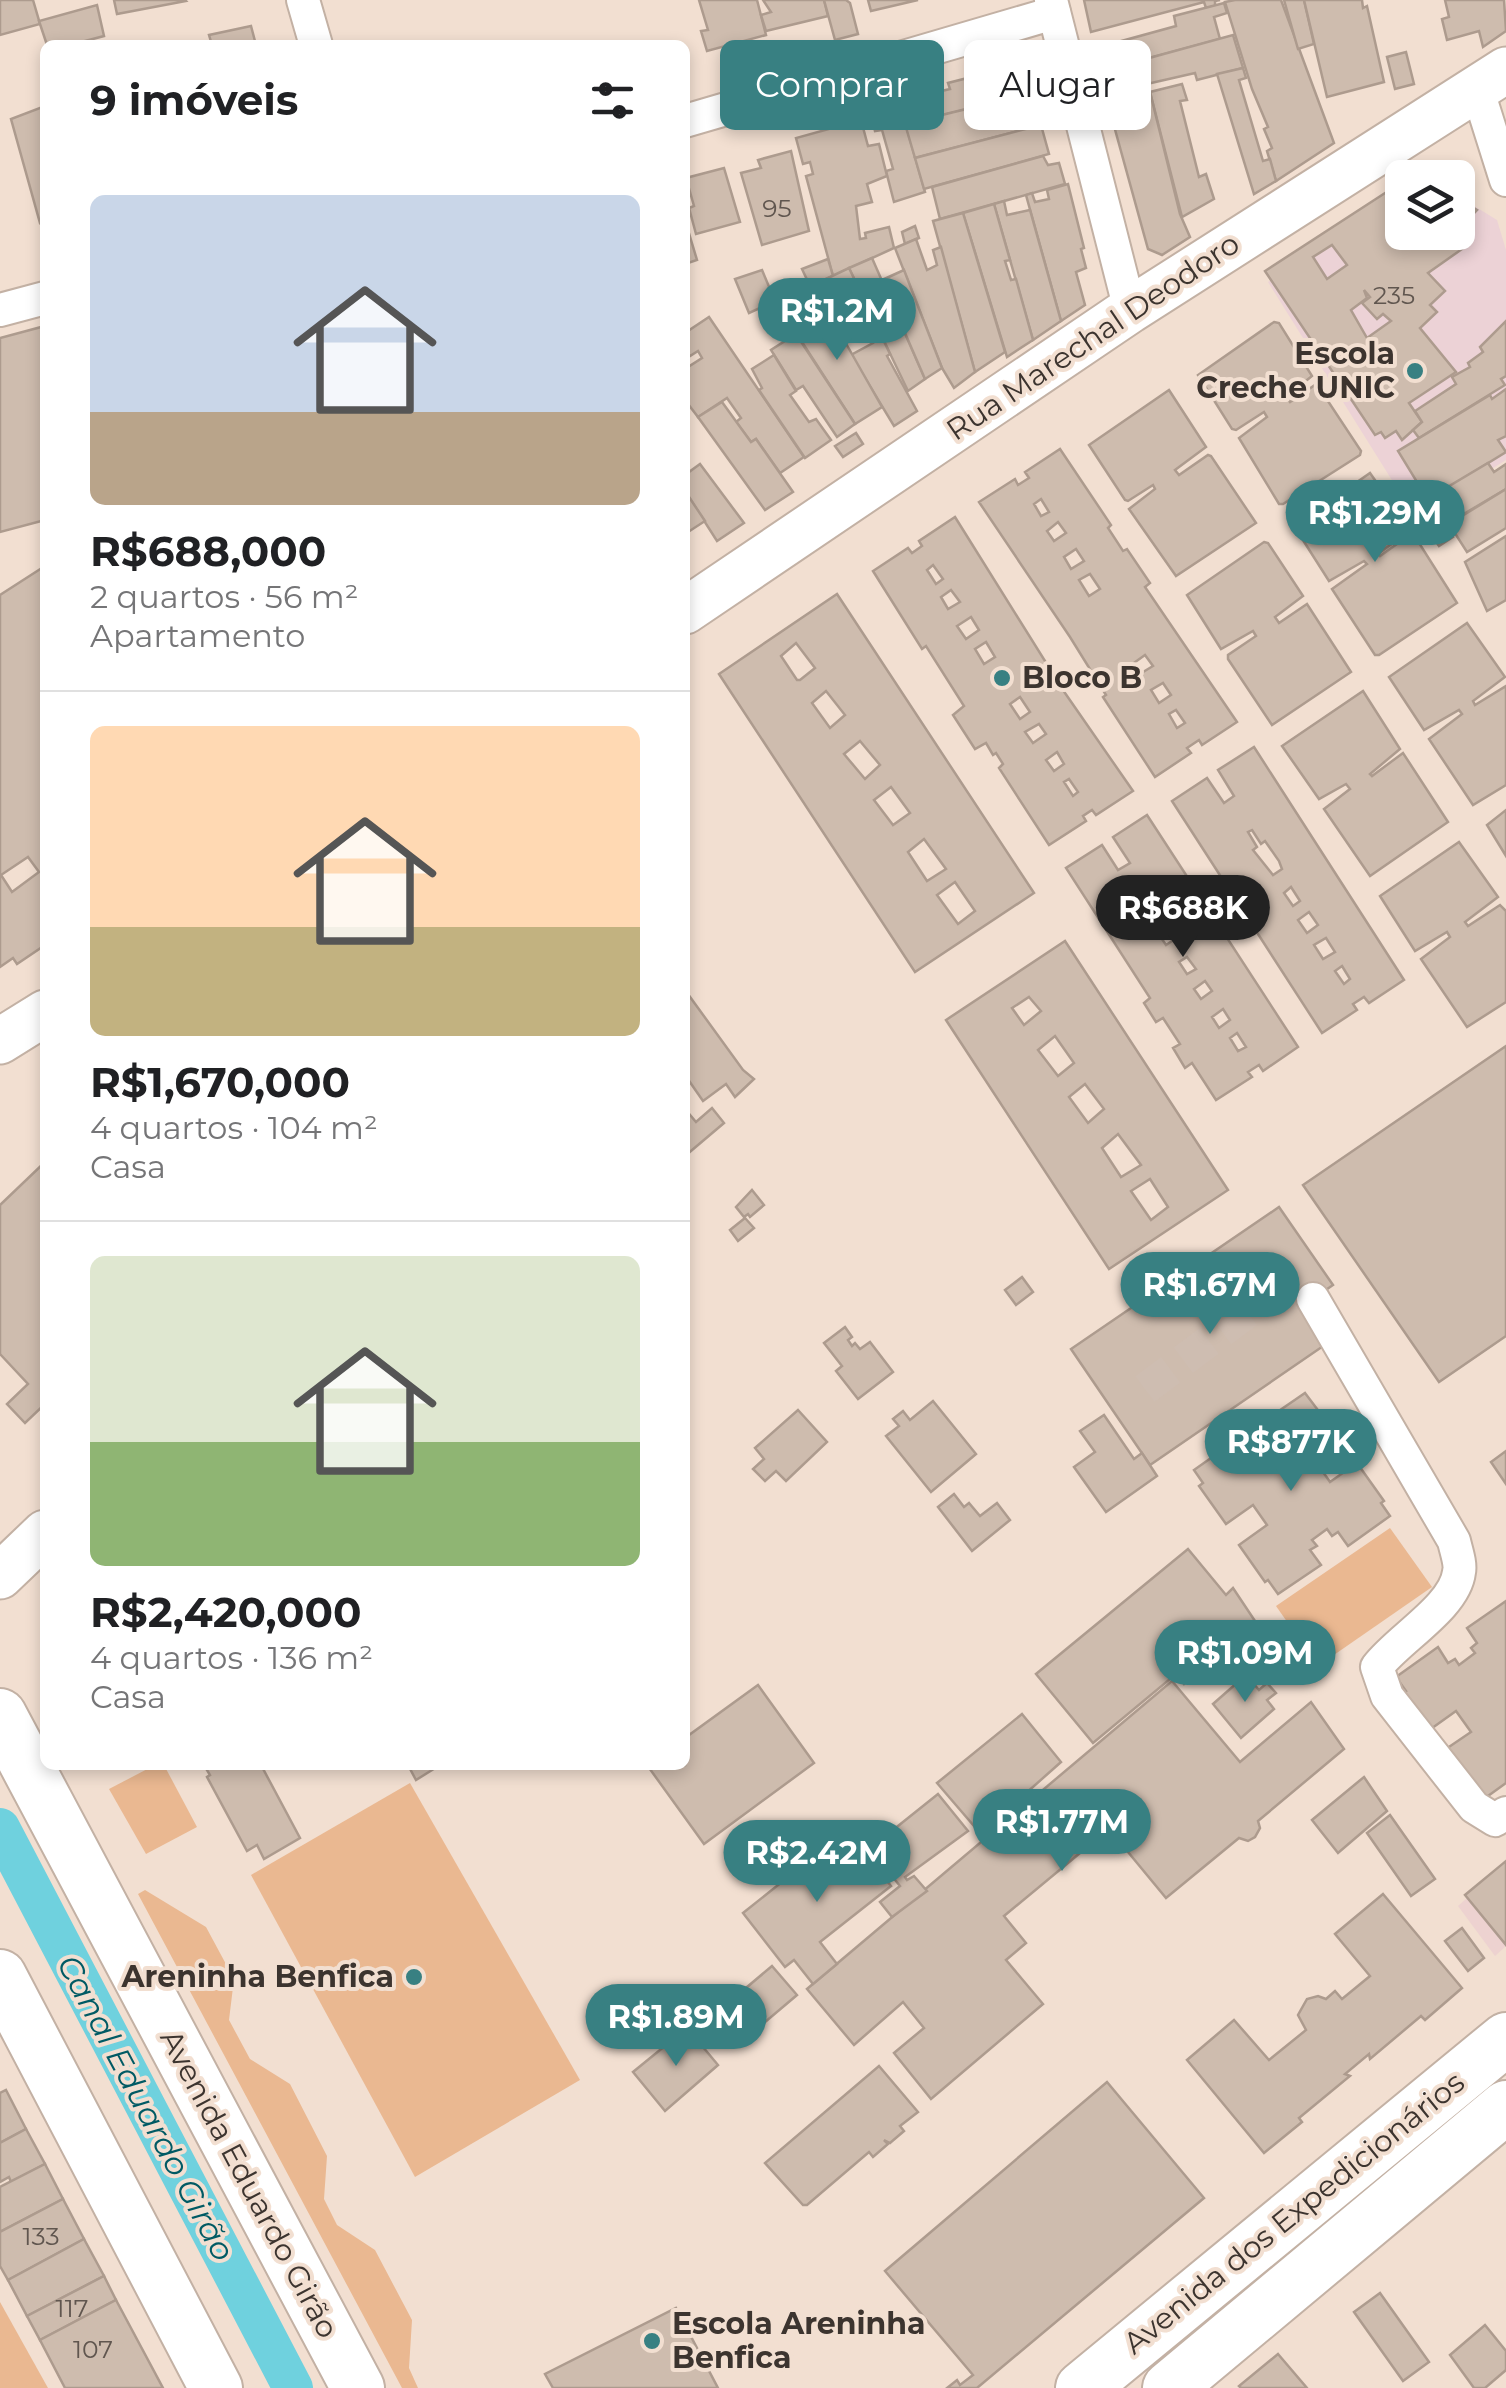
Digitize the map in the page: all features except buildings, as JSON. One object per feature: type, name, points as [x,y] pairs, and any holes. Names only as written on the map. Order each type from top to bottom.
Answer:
[{"type":"main road","name":"Avenida Eduardo Girão","points":[[0,1714],[358,2388]]},
{"type":"main road","points":[[0,1976],[216,2388]]},
{"type":"main road","name":"Avenida dos Expedicionários","points":[[1082,2388],[1506,2039]]},
{"type":"main road","name":"Avenida dos Expedicionários","points":[[1169,2388],[1506,2107]]},
{"type":"main road","points":[[1286,2223],[1317,2266]]},
{"type":"street","points":[[303,0],[315,40]]},
{"type":"street","points":[[690,118],[1052,6],[1130,310]]},
{"type":"street","points":[[1492,79],[1506,180]]},
{"type":"street","name":"Rua Marechal Deodoro","points":[[690,608],[1130,310],[1492,79]]},
{"type":"street","points":[[0,310],[40,299]]},
{"type":"street","points":[[0,1041],[40,1016]]},
{"type":"street","points":[[1313,1299],[1454,1541],[1460,1573],[1446,1602],[1390,1650],[1377,1667],[1387,1696],[1474,1807],[1495,1820],[1506,1814]]},
{"type":"street","points":[[0,1576],[40,1538]]},
{"type":"shaded area","name":"Escola Creche UNIC","points":[[1475,206],[1497,220],[1506,250],[1506,460],[1415,517],[1268,282],[1385,210],[1385,250],[1475,250]]},
{"type":"shaded area","points":[[1390,1528],[1432,1587],[1318,1666],[1276,1606]]},
{"type":"shaded area","points":[[145,1770],[167,1770],[197,1827],[146,1854],[109,1789]]},
{"type":"shaded area","name":"Areninha Benfica","points":[[410,1783],[580,2080],[415,2177],[251,1875]]},
{"type":"shaded area","points":[[1506,1864],[1506,1946],[1495,1956],[1458,1906]]},
{"type":"shaded area","points":[[145,1890],[206,1927],[234,1979],[229,2020],[250,2059],[290,2084],[327,2156],[324,2199],[337,2225],[375,2250],[412,2320],[409,2368],[418,2388],[402,2388],[138,1894]]},
{"type":"shaded area","points":[[0,2302],[48,2388],[0,2388]]},
{"type":"waterway","name":"Canal Eduardo Girão","points":[[0,1828],[293,2388]]},
{"type":"tunnel","points":[[1145,1389],[1273,1293],[1293,1288],[1313,1299]]},
{"type":"place","name":"Escola Creche UNIC","points":[[1415,371]]},
{"type":"place","name":"Bloco B","points":[[1002,678]]},
{"type":"place","name":"Areninha Benfica","points":[[414,1977]]},
{"type":"place","name":"Escola Areninha Benfica","points":[[652,2341]]}]
